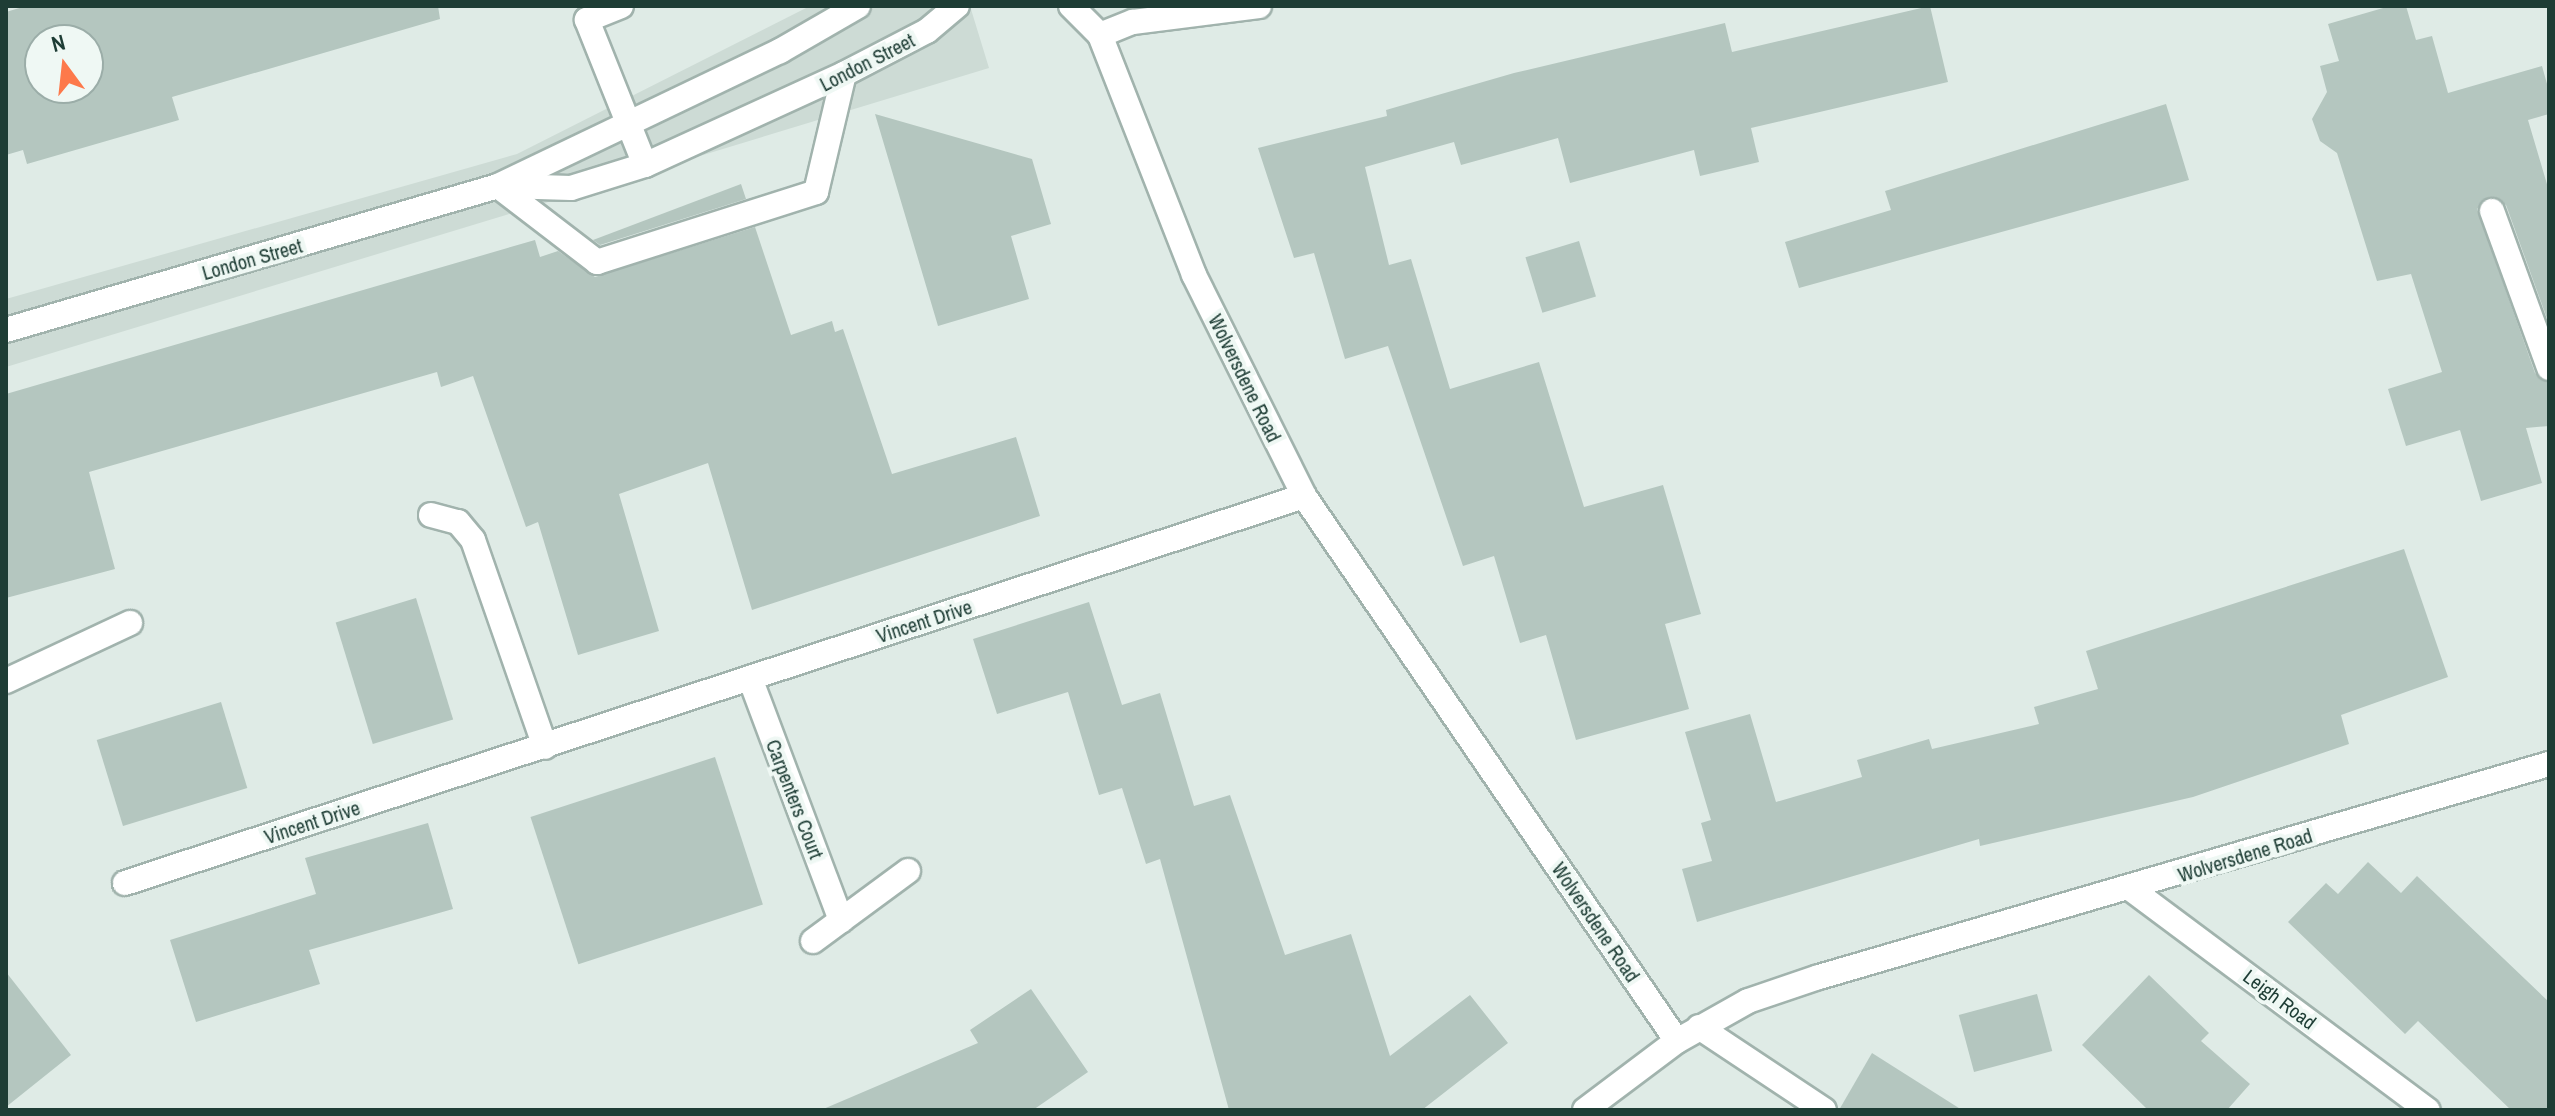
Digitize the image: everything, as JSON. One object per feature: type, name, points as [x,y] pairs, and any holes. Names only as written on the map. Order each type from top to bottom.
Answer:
[{"type":"street","points":[[621,6],[587,20],[645,165]]},
{"type":"street","name":"London Street","points":[[6,330],[498,186],[628,121],[780,51],[858,6]]},
{"type":"street","name":"London Street","points":[[498,186],[571,188],[645,165],[844,74],[927,31],[957,6]]},
{"type":"street","name":"Wolversdene Road","points":[[1071,6],[1100,35],[1194,275],[1304,496],[1677,1041],[1699,1027],[1807,981],[2131,889],[2549,764]]},
{"type":"street","points":[[1100,35],[1133,22],[1259,6]]},
{"type":"street","points":[[498,186],[597,262],[816,192],[844,74]]},
{"type":"street","points":[[2492,211],[2549,368]]},
{"type":"street","name":"Vincent Drive","points":[[125,883],[1304,496]]},
{"type":"street","points":[[431,515],[458,522],[473,540],[545,747]]},
{"type":"street","points":[[6,681],[130,623]]},
{"type":"street","name":"Carpenters Court","points":[[750,678],[841,920]]},
{"type":"street","points":[[813,941],[908,871]]},
{"type":"street","name":"Leigh Road","points":[[2131,889],[2428,1110]]},
{"type":"street","points":[[1699,1027],[1824,1110]]},
{"type":"street","points":[[1585,1110],[1677,1041]]},
{"type":"shaded area","points":[[810,6],[970,6],[989,68],[6,367],[6,299],[517,154]]},
{"type":"building","points":[[26,6],[438,6],[440,19],[172,97],[179,120],[27,164],[23,150],[6,155],[6,12]]},
{"type":"building","points":[[1930,6],[1948,82],[1751,128],[1759,162],[1700,176],[1694,150],[1570,183],[1558,138],[1461,165],[1454,142],[1365,167],[1389,265],[1411,259],[1450,389],[1539,362],[1584,507],[1663,485],[1701,614],[1665,624],[1689,709],[1576,740],[1546,635],[1520,643],[1494,556],[1463,566],[1388,346],[1345,359],[1314,253],[1294,258],[1258,148],[1387,116],[1386,110],[1514,73],[1725,23],[1732,52]]},
{"type":"building","points":[[2390,6],[2406,6],[2416,40],[2432,36],[2448,93],[2542,66],[2549,91],[2549,114],[2528,120],[2549,191],[2549,324],[2506,205],[2488,197],[2477,209],[2535,373],[2549,383],[2549,426],[2526,428],[2542,483],[2481,501],[2460,430],[2406,446],[2388,389],[2442,372],[2411,274],[2377,281],[2337,153],[2320,141],[2312,119],[2327,92],[2320,66],[2339,61],[2328,24]]},
{"type":"building","points":[[2166,104],[2189,180],[1799,288],[1785,242],[1891,210],[1885,191]]},
{"type":"building","points":[[875,114],[1032,159],[1051,224],[1011,236],[1029,299],[938,326]]},
{"type":"building","points":[[741,184],[746,199],[600,245],[593,240]]},
{"type":"building","points":[[755,227],[791,335],[832,321],[835,332],[843,329],[892,474],[1016,437],[1040,516],[752,610],[708,463],[619,494],[659,631],[578,655],[538,522],[526,527],[473,376],[441,387],[437,372],[89,472],[115,569],[6,598],[6,394],[535,240],[540,257],[558,251],[595,277]]},
{"type":"building","points":[[1579,241],[1596,296],[1542,313],[1525,257]]},
{"type":"building","points":[[2404,549],[2448,677],[2341,715],[2349,744],[2193,797],[1980,846],[1979,839],[1697,922],[1682,869],[1712,861],[1701,823],[1711,820],[1685,732],[1750,714],[1776,802],[1862,777],[1857,760],[1929,739],[1932,749],[2039,724],[2034,707],[2098,689],[2086,651]]},
{"type":"building","points":[[416,598],[453,719],[373,744],[336,623]]},
{"type":"building","points":[[1089,602],[1122,705],[1160,693],[1194,806],[1230,795],[1285,955],[1351,934],[1390,1056],[1470,995],[1508,1043],[1422,1110],[1229,1110],[1160,859],[1146,864],[1122,788],[1099,795],[1068,692],[997,714],[973,639]]},
{"type":"building","points":[[221,702],[247,788],[123,826],[97,740]]},
{"type":"building","points":[[715,757],[763,904],[578,964],[530,817]]},
{"type":"building","points":[[428,823],[453,909],[309,950],[320,984],[196,1022],[170,940],[316,894],[305,858]]},
{"type":"building","points":[[2368,862],[2401,893],[2417,876],[2549,1002],[2549,1110],[2511,1110],[2418,1021],[2405,1034],[2288,922],[2326,883],[2338,894]]},
{"type":"building","points":[[6,972],[71,1055],[6,1107]]},
{"type":"building","points":[[2149,975],[2209,1033],[2201,1041],[2250,1084],[2227,1110],[2148,1110],[2082,1045]]},
{"type":"building","points":[[1031,989],[1088,1072],[1033,1110],[821,1110],[978,1043],[970,1030]]},
{"type":"building","points":[[2037,994],[2052,1051],[1974,1072],[1959,1015]]},
{"type":"building","points":[[1872,1053],[1962,1110],[1839,1110]]}]
